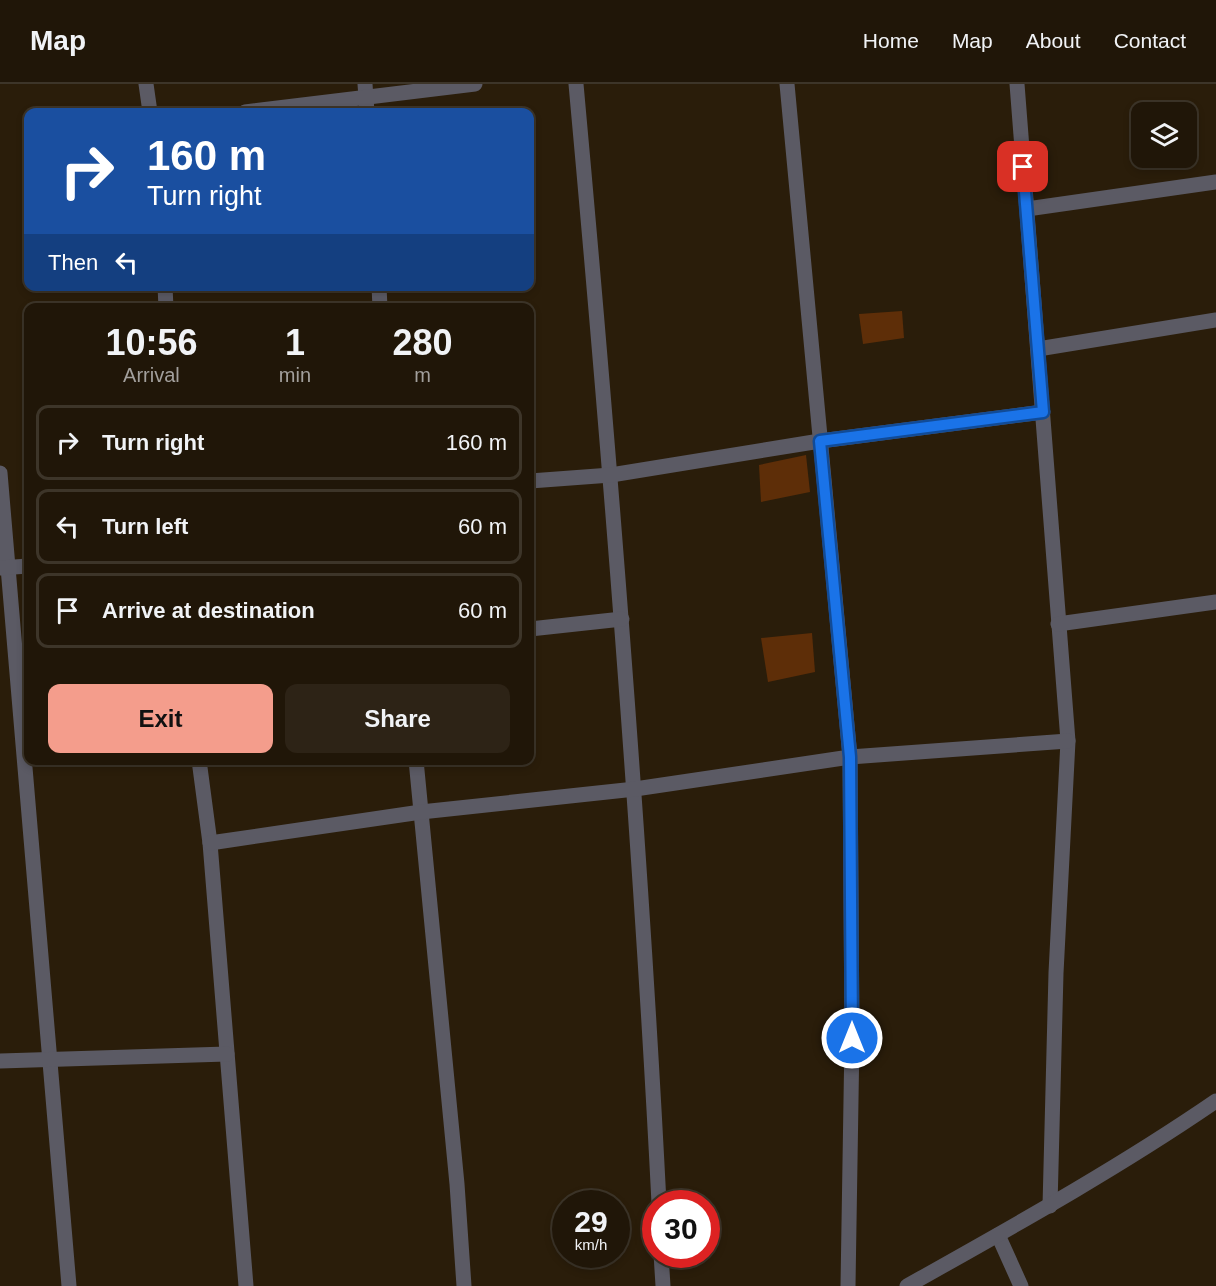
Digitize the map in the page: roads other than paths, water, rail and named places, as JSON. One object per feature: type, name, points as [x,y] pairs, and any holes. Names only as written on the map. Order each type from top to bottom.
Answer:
[{"type":"street","points":[[146,84],[149,108]]},
{"type":"street","points":[[266,108],[365,90],[475,84]]},
{"type":"street","points":[[576,84],[611,475],[635,789],[658,1190]]},
{"type":"street","points":[[787,84],[850,757],[852,1038],[848,1286]]},
{"type":"street","points":[[1017,84],[1068,741],[1056,973],[1050,1206]]},
{"type":"street","points":[[365,90],[367,108]]},
{"type":"street","points":[[1027,209],[1216,182]]},
{"type":"street","points":[[1038,349],[1216,320]]},
{"type":"street","points":[[534,481],[611,475],[820,441],[1043,412]]},
{"type":"street","points":[[0,472],[4,568],[69,1286]]},
{"type":"street","points":[[4,568],[24,566]]},
{"type":"street","points":[[1058,624],[1216,602]]},
{"type":"street","points":[[534,629],[622,620]]},
{"type":"street","points":[[210,843],[421,812],[635,789],[850,757],[1068,741]]},
{"type":"street","points":[[200,765],[210,843],[246,1286]]},
{"type":"street","points":[[416,765],[456,1172],[464,1286]]},
{"type":"street","points":[[0,1061],[227,1054]]},
{"type":"street","points":[[907,1286],[1050,1206],[1165,1136],[1216,1101]]},
{"type":"street","points":[[998,1235],[1021,1286]]},
{"type":"street","points":[[662,1268],[663,1286]]}]
